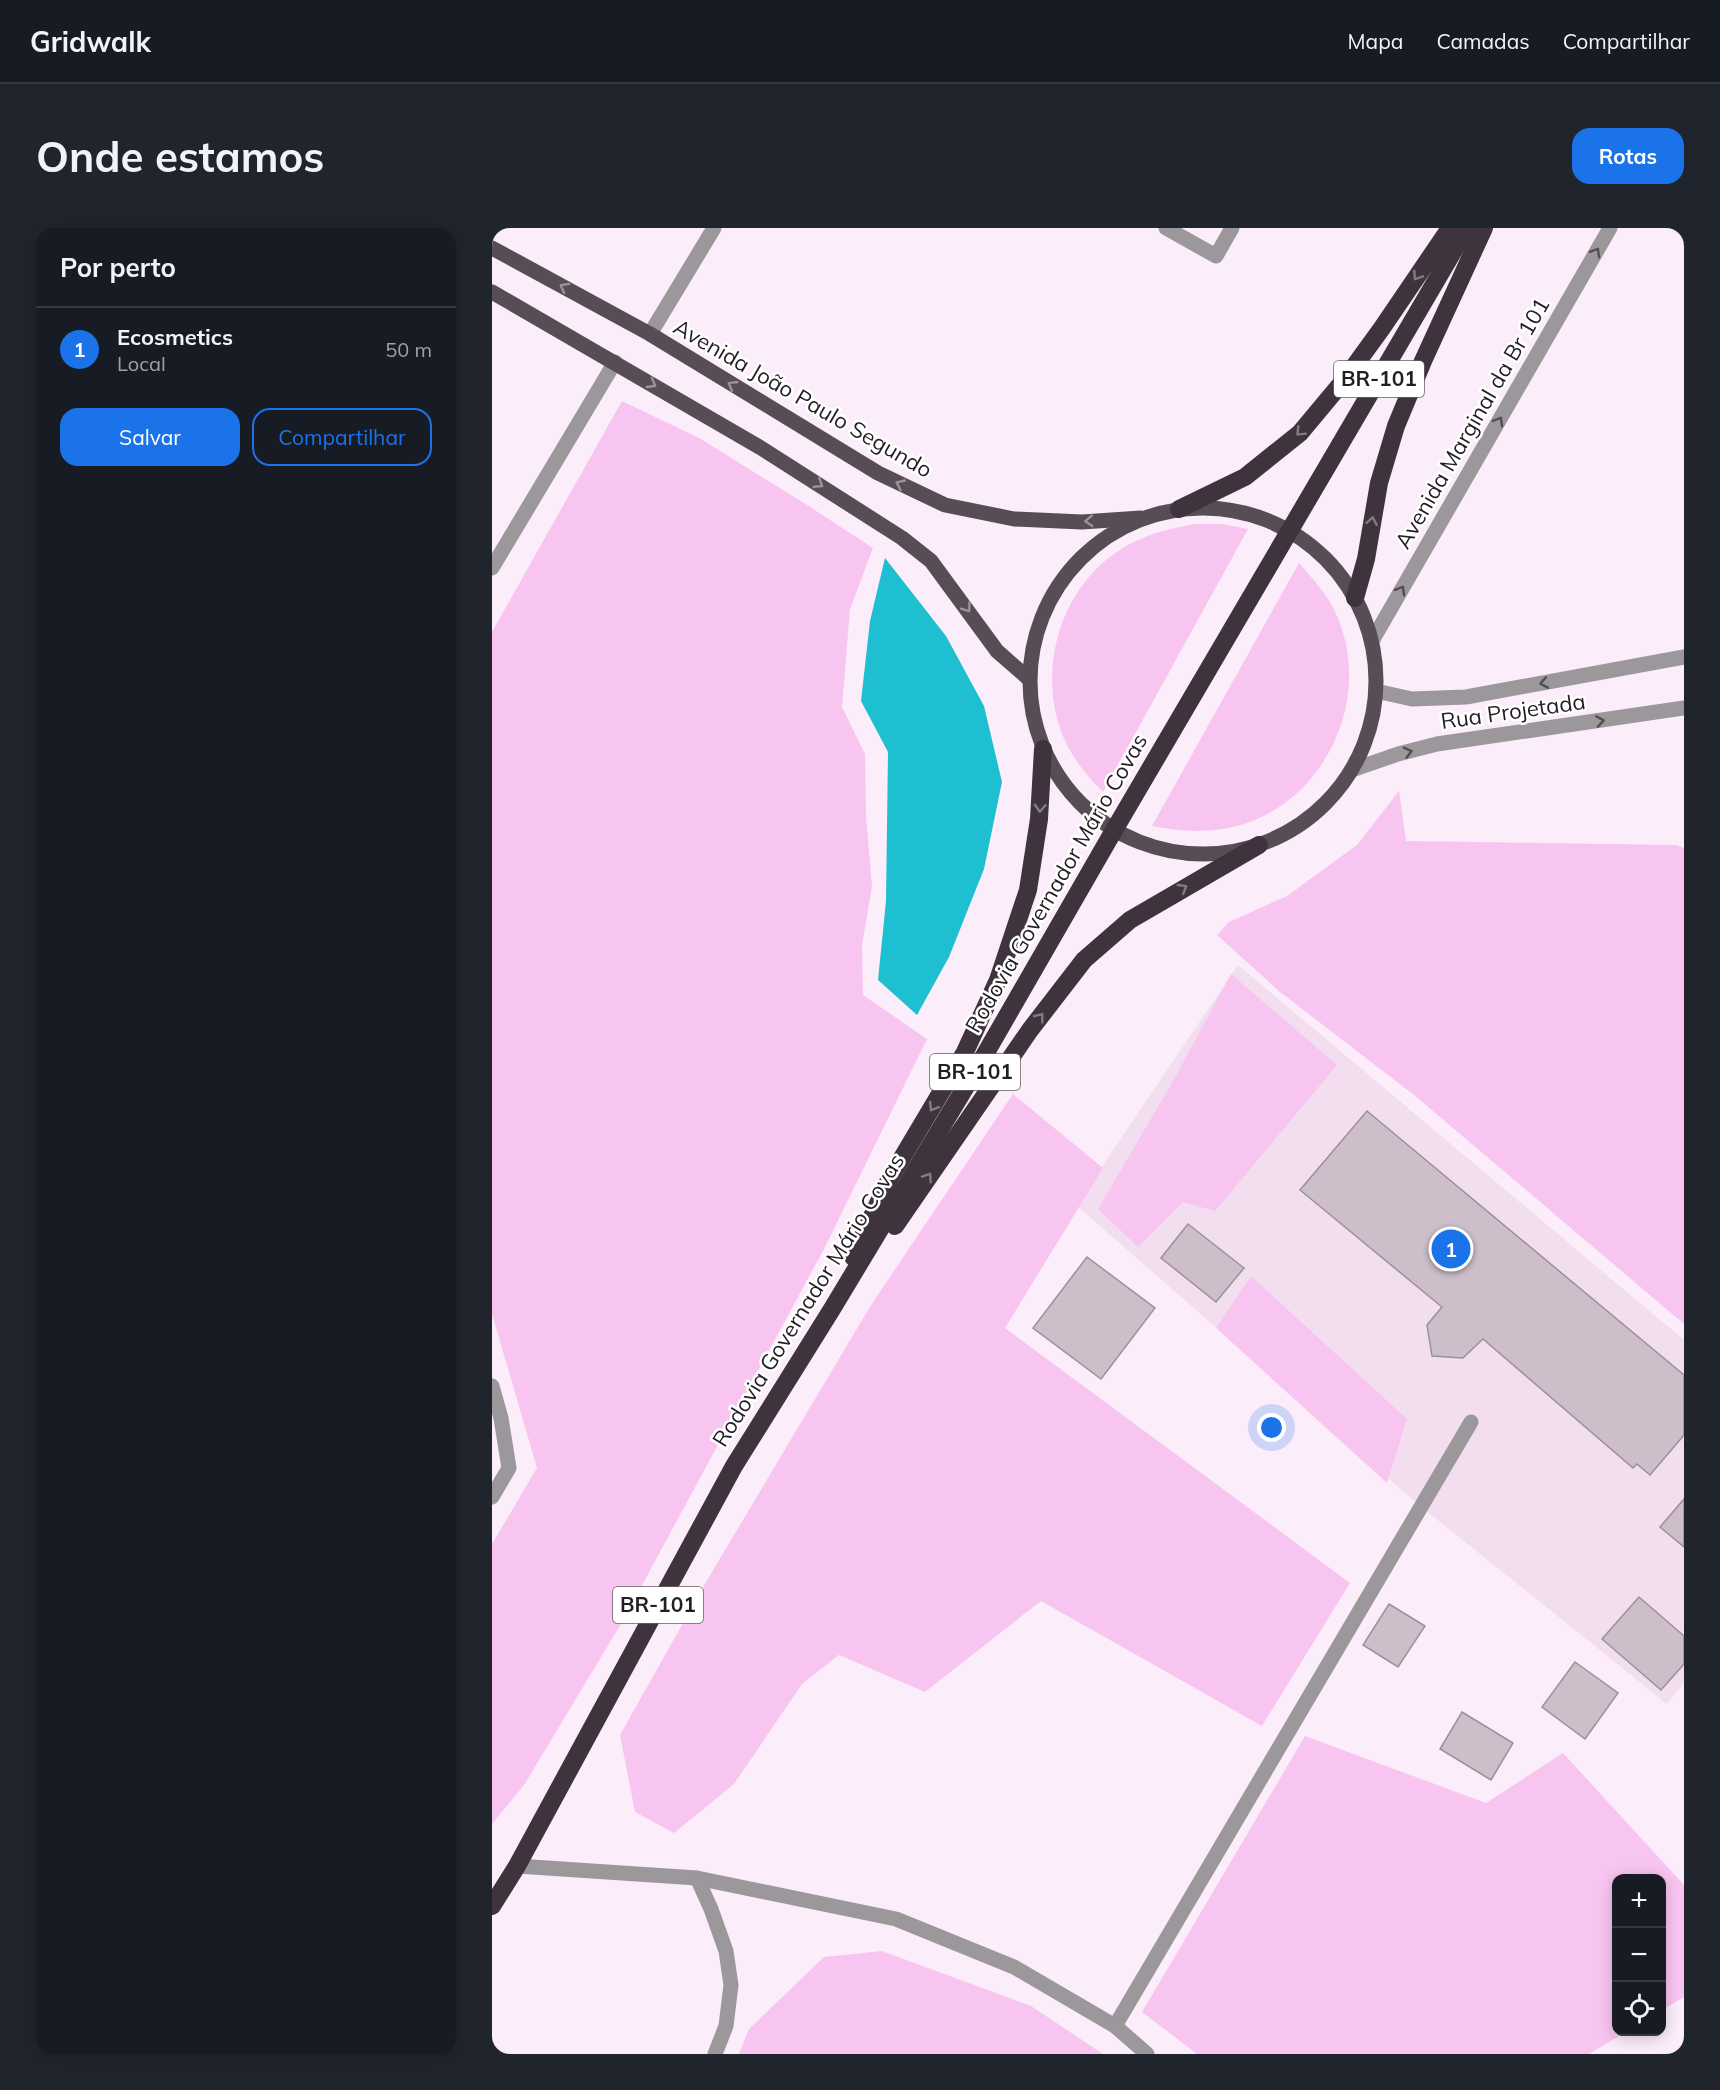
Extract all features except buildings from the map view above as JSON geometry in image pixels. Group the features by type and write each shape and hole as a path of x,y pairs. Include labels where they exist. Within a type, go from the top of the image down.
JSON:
{"highway":[{"path":"1179,509 1245,477 1300,433 1345,379 1450,228"},
{"name":"Rodovia Governador Mário Covas","path":"492,1906 517,1866 734,1466 832,1309 980,1063 1467,228"},
{"path":"1355,598 1366,559 1379,483 1396,426 1484,228"},
{"path":"832,1309 859,1241 890,1178 965,1052 998,980 1028,890 1039,819 1043,749"},
{"path":"832,1309 860,1279 1030,1030 1084,960 1130,921 1259,845"}],"main road":[{"name":"Avenida João Paulo Segundo","path":"492,248 650,334 878,473 945,505 1014,519 1082,522 1147,517 1179,509 1240,512 1290,530 1328,561 1355,598 1372,641 1376,691 1369,732 1352,770 1327,802 1296,827 1259,845 1211,854 1163,850 1113,832 1073,797 1043,749 1032,715 1029,679 1038,626 1062,579 1100,542 1147,517"},
{"path":"492,292 761,448 902,538 931,561 997,651 1029,679"}],"street":[{"path":"650,334 714,228"},
{"path":"1166,228 1216,256 1232,228"},
{"name":"Avenida Marginal da Br 101","path":"1372,641 1610,228"},
{"path":"492,568 615,362"},
{"name":"Rua Projetada","path":"1376,691 1412,699 1466,697 1684,657"},
{"name":"Rua Projetada","path":"1352,770 1398,754 1437,744 1684,710"},
{"path":"492,1386 501,1418 510,1468 492,1497"},
{"path":"1115,2026 1470,1422"},
{"path":"517,1866 697,1878 896,1919 1014,1967 1115,2026 1147,2054"},
{"path":"697,1878 726,1951 731,1984 726,2026 715,2054"}],"shaded area":[{"path":"622,401 699,438 873,548 850,609 842,707 865,754 866,816 872,886 862,945 863,995 927,1039 824,1249 621,1624 524,1785 492,1824 492,1544 537,1468 492,1314 492,632"},
{"path":"1196,524 1222,524 1248,529 1103,792 1078,763 1060,728 1054,703 1052,678 1054,652 1061,627 1071,604 1085,582 1102,563 1123,548 1149,535"},
{"path":"1299,563 1330,602 1344,636 1349,671 1346,707 1335,740 1317,771 1293,797 1263,816 1228,828 1199,831 1152,826"},
{"path":"1399,791 1406,841 1676,845 1684,848 1684,1324 1414,1095 1280,992 1217,935 1229,922 1287,896 1357,845"},
{"path":"1238,965 1684,1340 1684,1683 1667,1704 1420,1506 1076,1205"},
{"path":"1231,974 1337,1065 1215,1211 1183,1202 1138,1247 1098,1209 1172,1083"},
{"path":"1013,1094 1103,1168 1005,1328 1350,1583 1262,1726 1041,1601 925,1692 839,1655 802,1684 734,1784 674,1833 635,1812 620,1735 709,1577 871,1305"},
{"path":"1251,1276 1407,1419 1387,1483 1216,1328"},
{"path":"1305,1736 1486,1803 1563,1753 1684,1885 1684,1997 1666,2008 1666,1874 1612,1874 1612,2036 1619,2036 1589,2054 1197,2054 1142,2012"},
{"path":"882,1951 1031,2006 1103,2054 739,2054 749,2029 824,1957"}],"water":[{"path":"885,558 946,636 984,706 1002,782 984,869 949,957 917,1015 878,980 886,901 888,752 861,701 870,621"}],"place":[{"name":"Ecosmetics","path":"1451,1249"}]}
